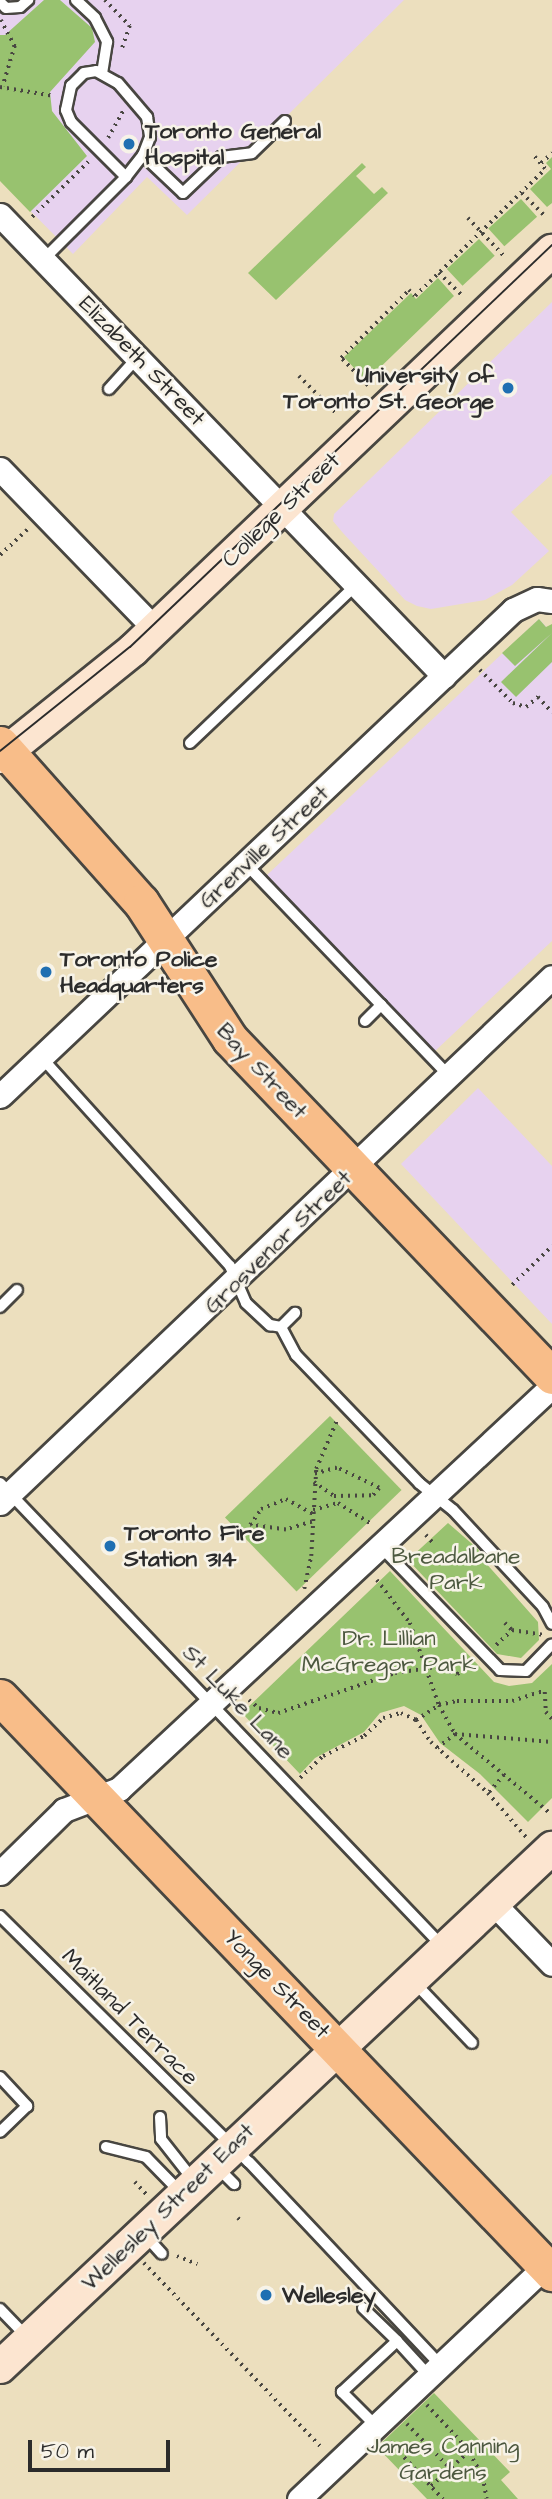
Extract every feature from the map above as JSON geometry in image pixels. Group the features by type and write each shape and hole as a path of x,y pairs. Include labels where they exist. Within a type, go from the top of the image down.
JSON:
{"main road":[{"name":"College Street","path":"2,751 155,629 552,251"},
{"name":"Bay Street","path":"2,751 141,902 230,1040 552,1376"},
{"name":"Yonge Street","path":"0,1697 549,2270"},
{"name":"Wellesley Street East","path":"0,2367 29,2339 152,2243 211,2174 338,2049 494,1904 540,1843"}],"street":[{"name":"Elizabeth Street","path":"0,215 444,676"},
{"path":"0,469 155,629"},
{"name":"Grenville Street","path":"0,1096 513,610 541,601"},
{"name":"Grosvenor Street","path":"3,1494 236,1282 552,977"},
{"path":"0,1873 64,1810 119,1789 211,1706 378,1537 434,1497 552,1386"},
{"path":"494,1904 552,1964"},
{"path":"299,2499 380,2431 434,2370 549,2270"}],"lane":[{"path":"0,2 6,8 20,7 28,0"},
{"path":"76,0 95,18 107,43 102,73"},
{"path":"44,259 126,177 144,155 149,127 131,97 102,73 84,74 66,97 71,122 126,177"},
{"path":"144,155 183,193 221,157 252,153 285,121"},
{"path":"109,389 138,357"},
{"path":"190,743 355,586"},
{"path":"245,863 449,1076"},
{"path":"365,1021 381,1005"},
{"path":"42,1058 221,1257 246,1303 270,1325 281,1327"},
{"path":"0,1307 17,1290"},
{"path":"281,1327 295,1313"},
{"path":"281,1327 296,1355 434,1497 453,1510 543,1607 552,1624"},
{"name":"St Luke Lane","path":"3,1494 446,1950"},
{"path":"378,1537 484,1656 500,1670 519,1673 542,1659 552,1644"},
{"name":"Maitland Terrace","path":"0,1916 211,2174"},
{"path":"412,1980 472,2043"},
{"path":"0,2077 27,2106 0,2132"},
{"path":"160,2118 161,2139 211,2174 434,2370"},
{"path":"106,2147 211,2174"},
{"path":"363,2308 397,2341 434,2370"},
{"path":"0,2309 29,2339"},
{"path":"380,2431 342,2392 397,2341"}],"path":[{"path":"105,0 130,26 120,57"},
{"path":"0,19 16,46 1,86 54,96"},
{"path":"32,217 99,151 131,97"},
{"path":"541,163 552,153"},
{"path":"368,386 341,358 409,290 415,296 545,169 532,154"},
{"path":"522,193 545,216"},
{"path":"468,218 504,256"},
{"path":"439,273 463,296"},
{"path":"299,376 337,414"},
{"path":"0,555 30,526"},
{"path":"480,670 513,703 526,708 538,697 552,712"},
{"path":"512,1285 552,1246"},
{"path":"302,1598 311,1556 314,1482 344,1405"},
{"path":"314,1482 334,1496 373,1495 379,1488 337,1468 316,1474"},
{"path":"312,1522 286,1530 250,1525 261,1509 286,1499 313,1512 338,1503 378,1537"},
{"path":"426,1535 434,1544"},
{"path":"377,1580 410,1623 439,1705 455,1734 551,1814"},
{"path":"505,1623 512,1630 552,1636"},
{"path":"249,1700 260,1708 278,1713 305,1707 345,1686 424,1667 466,1674 512,1630"},
{"path":"416,1720 439,1705 475,1699 512,1701 545,1692 546,1712 552,1719"},
{"path":"290,1788 323,1756 364,1736 383,1718 401,1713 416,1720 437,1748 540,1843"},
{"path":"437,1748 455,1734 552,1742"},
{"path":"488,1793 504,1775"},
{"path":"135,2182 149,2197"},
{"path":"175,2256 197,2264"},
{"path":"144,2263 324,2451"},
{"path":"423,2401 467,2453 483,2477 487,2499"},
{"path":"403,2420 450,2469"},
{"path":"380,2431 443,2499"},
{"path":"431,2486 467,2453"}],"shaded area":[{"name":"Toronto General Hospital","path":"0,0 404,0 187,215 147,177 73,254 0,180"},
{"name":"University of Toronto St. George","path":"552,302 552,474 511,512 549,551 512,585 485,600 431,609 417,606 405,600 343,533 333,521 334,514"},
{"path":"539,619 552,633 552,941 434,1052 267,875"},
{"path":"478,1088 552,1166 552,1324 401,1164"}],"green space":[{"path":"44,0 60,0 92,28 95,42 50,92 52,111 87,156 30,212 0,181 0,35 5,35"},
{"path":"552,157 552,203 547,207 530,189 551,169 546,163"},
{"path":"362,163 366,167 356,176 374,194 382,187 388,193 276,300 248,273"},
{"path":"521,199 537,217 504,246 488,228"},
{"path":"479,239 495,256 463,286 447,269"},
{"path":"438,278 454,296 366,381 344,357 411,293 416,299"},
{"path":"539,619 546,627 552,624 552,633 515,666 502,653"},
{"path":"552,633 552,662 516,697 501,682"},
{"path":"330,1416 402,1490 297,1592 225,1517"},
{"name":"Breadalbane Park","path":"448,1523 478,1549 484,1561 538,1622 539,1640 521,1658 497,1654 408,1560"},
{"name":"Dr. Lillian McGregor Park","path":"390,1571 494,1682 509,1686 532,1683 552,1664 552,1798 528,1822 480,1774 440,1743 421,1715 404,1706 380,1713 364,1732 315,1758 300,1774 242,1713"},
{"name":"James Canning Gardens","path":"434,2393 510,2472 501,2480 518,2499 427,2499 377,2447"}],"tram line":[{"path":"0,751 130,647 552,245"}],"place":[{"name":"Toronto General Hospital","path":"129,144"},
{"name":"University of Toronto St. George","path":"508,388"},
{"name":"Toronto Police Headquarters","path":"46,972"},
{"name":"Toronto Fire Station 314","path":"110,1546"},
{"name":"Wellesley","path":"266,2295"}]}
